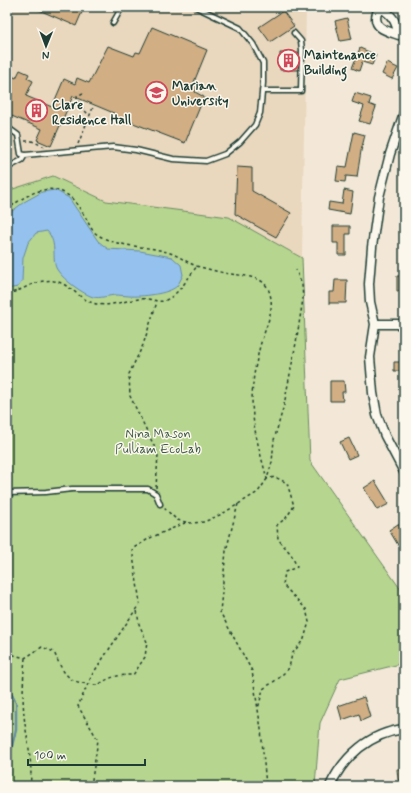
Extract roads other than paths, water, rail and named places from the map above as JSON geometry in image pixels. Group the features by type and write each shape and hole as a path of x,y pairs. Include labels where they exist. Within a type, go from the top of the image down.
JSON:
{"street":[{"path":"404,113 384,175 374,229 369,284 370,302 374,324 370,365 375,405 385,436 404,472"},
{"path":"374,324 404,324"},
{"path":"330,786 342,766 362,745 381,735 404,729"}],"lane":[{"path":"113,23 122,7"},
{"path":"7,127 18,135 21,154 25,155 112,147 136,150 173,159 206,161 225,154 240,142 255,125 260,113 263,63 254,44 240,28 196,7"},
{"path":"262,92 301,91 302,50 301,42 294,33"},
{"path":"7,168 22,160 25,155"},
{"path":"7,493 46,492 72,489 148,489 156,494 160,504"}],"water":[{"path":"55,190 69,198 98,241 108,249 140,251 172,257 181,265 183,275 177,286 168,291 147,295 117,295 99,298 93,297 79,290 58,271 55,262 53,241 47,231 36,233 28,243 23,258 22,281 18,287 7,289 7,215 24,202 42,192"}],"waterway":[{"path":"7,561 7,569"},
{"path":"7,685 16,703 16,730 7,765"}],"place":[{"name":"Maintenance Building","path":"289,61"},
{"name":"Marian University","path":"156,92"},
{"name":"Clare Residence Hall","path":"37,111"}],"park label":[{"name":"Nina Mason Pulliam EcoLab","path":"158,440"}]}
